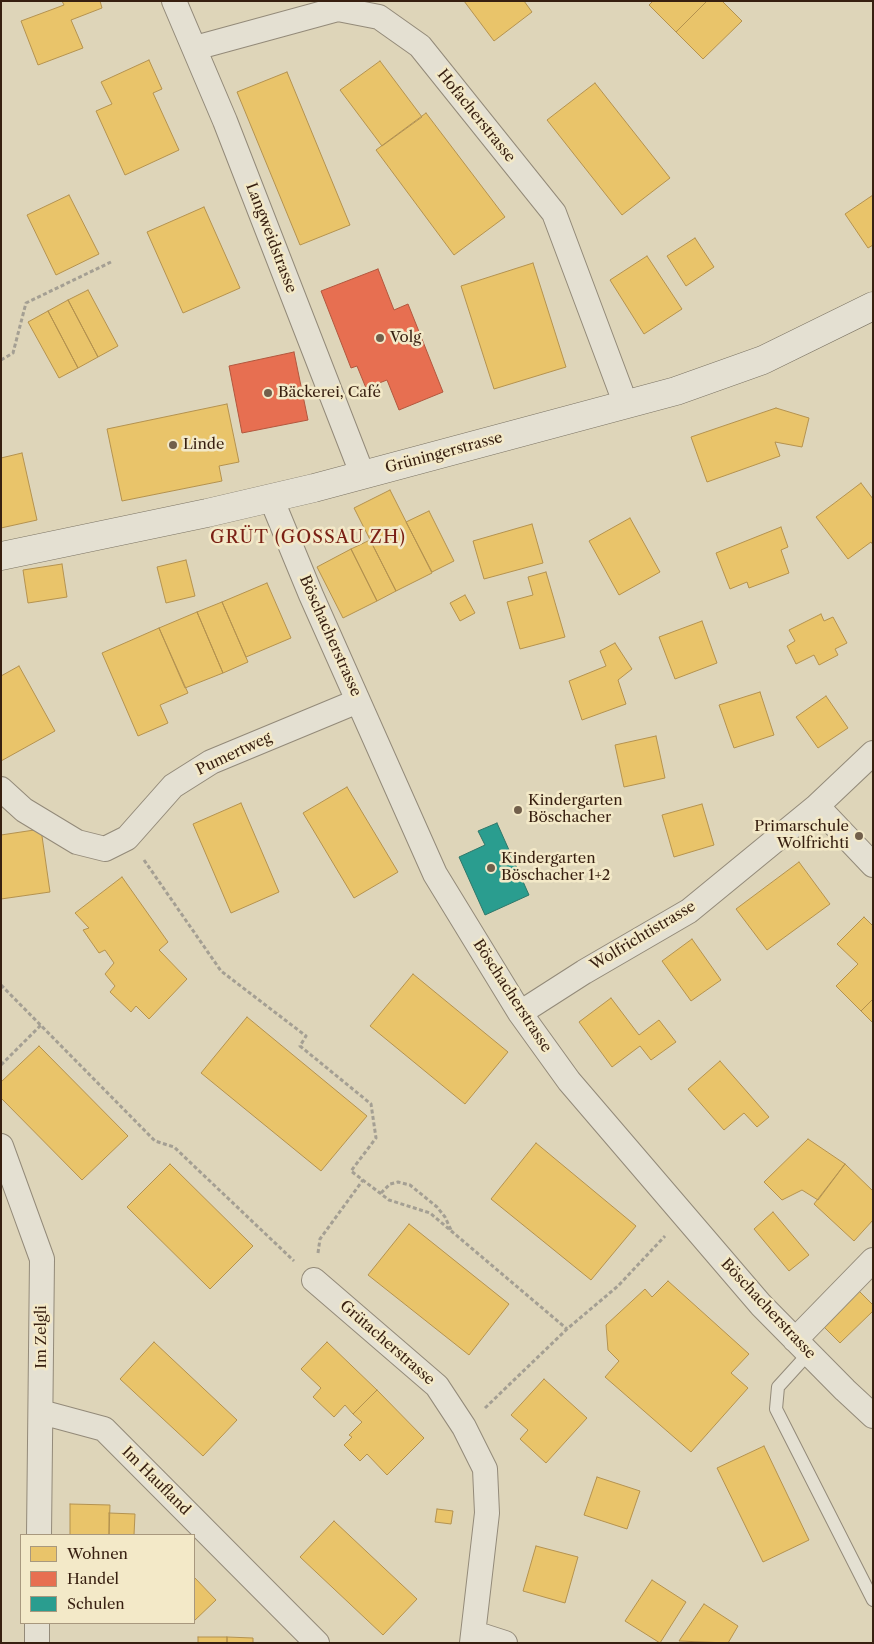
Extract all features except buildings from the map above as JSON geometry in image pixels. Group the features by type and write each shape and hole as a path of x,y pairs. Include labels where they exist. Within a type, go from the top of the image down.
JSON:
{"main road":[{"name":"Grüningerstrasse","path":"1,556 271,498 363,476 676,391 763,360 873,306"}],"street":[{"name":"Langweidstrasse","path":"174,1 195,48 346,428 363,476"},
{"name":"Hofacherstrasse","path":"195,48 338,9 379,17 420,46 554,213 626,405"},
{"name":"Böschacherstrasse","path":"271,498 310,595 434,874 520,1013 569,1081 761,1305 873,1416"},
{"name":"Pumertweg","path":"1,789 24,810 77,842 105,849 127,838 173,786 211,762 358,701"},
{"name":"Wolfrichtistrasse","path":"520,1013 584,972 689,910 817,806 873,753"},
{"path":"817,806 873,865"},
{"name":"Im Zelgli","path":"1,1146 42,1259 39,1534"},
{"path":"802,1347 873,1260"},
{"name":"Grütacherstrasse","path":"314,1280 437,1386 464,1427 485,1469 486,1513 473,1638"},
{"name":"Im Haufland","path":"41,1412 104,1429 316,1643"},
{"path":"37,1624 37,1643"},
{"path":"473,1638 506,1643"}],"lane":[{"path":"802,1347 778,1387 776,1409 873,1600"}],"path":[{"path":"1,360 13,353 26,303 111,262"},
{"path":"127,838 183,914 221,972 306,1036 300,1046 371,1104 376,1138 351,1171 389,1200 430,1213 567,1329"},
{"path":"1,985 155,1141 174,1147 314,1280"},
{"path":"1,1066 41,1025"},
{"path":"320,1239 363,1180"},
{"path":"381,1194 390,1184 398,1182 410,1185 446,1217 451,1231"},
{"path":"464,1427 567,1329 618,1286 684,1215"}],"place":[{"name":"Volg","path":"380,338"},
{"name":"Bäckerei, Café","path":"268,393"},
{"name":"Linde","path":"173,445"},
{"name":"Kindergarten Böschacher","path":"518,810"},
{"name":"Primarschule Wolfrichti","path":"859,836"},
{"name":"Kindergarten Böschacher 1+2","path":"491,868"}],"district":[{"name":"GRÜT (GOSSAU ZH)","path":"308,538"}]}
